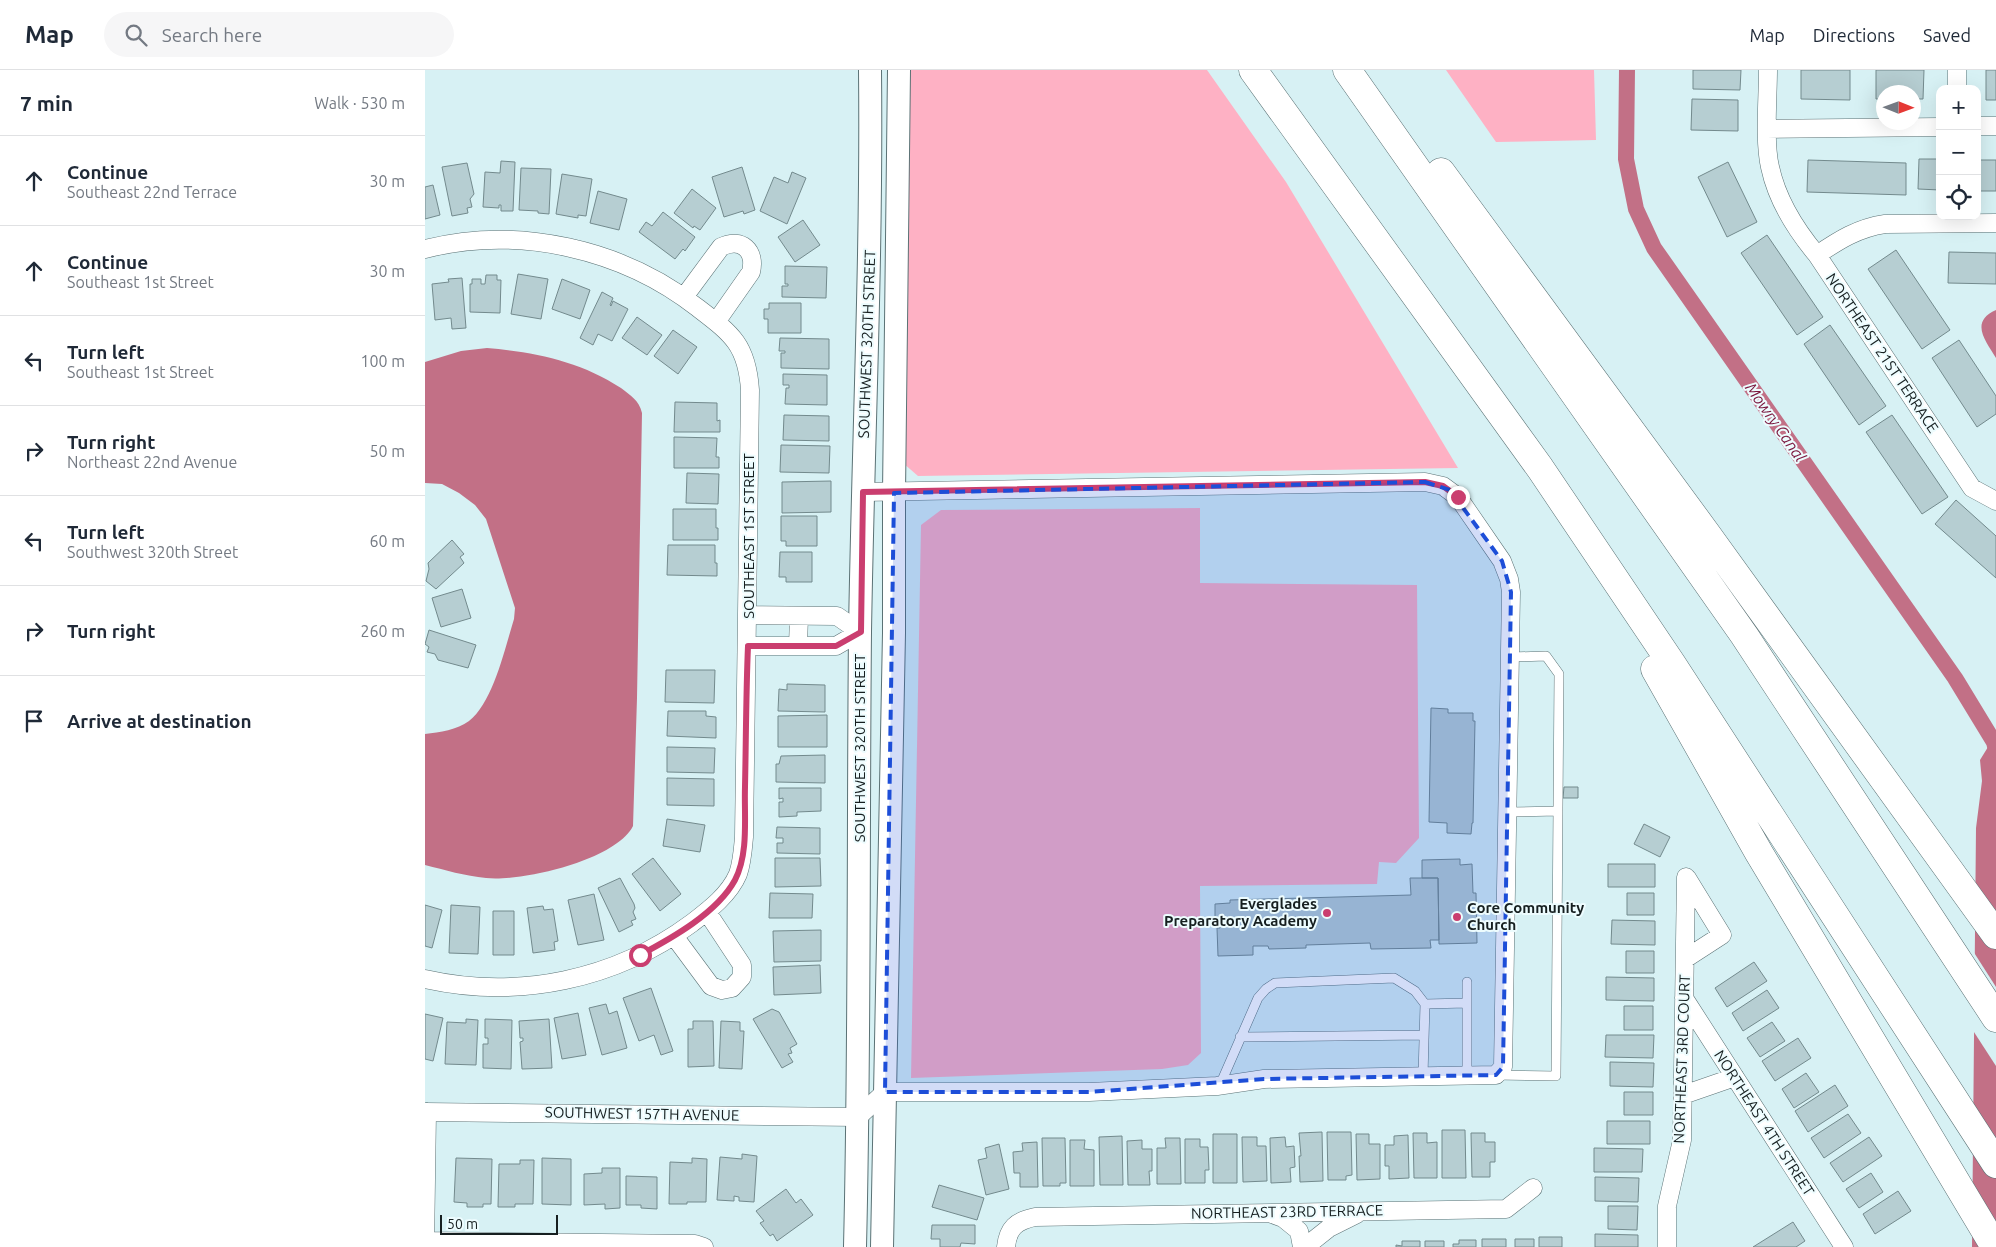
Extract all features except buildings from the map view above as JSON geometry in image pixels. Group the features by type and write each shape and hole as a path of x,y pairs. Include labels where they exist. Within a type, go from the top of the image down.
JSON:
{"highway":[{"path":"1253,70 1540,468 1672,664 1996,1164"},
{"path":"1347,70 1744,635 1996,1018"},
{"path":"1364,70 1707,532 1996,935"},
{"path":"1540,468 1759,853 1995,1247"}],"street":[{"name":"SOUTHWEST 320TH STREET","path":"855,1247 858,1117 863,492 871,192 870,70"},
{"name":"SOUTHWEST 320TH STREET","path":"881,1247 894,633 893,493 899,70"},
{"path":"1768,70 1767,129 1936,127"},
{"path":"1957,70 1957,85"},
{"path":"1981,126 1996,126"},
{"name":"NORTHEAST 21ST TERRACE","path":"1767,129 1770,167 1798,232 1817,256 1972,488 1996,501"},
{"path":"1817,256 1849,234 1871,226 1885,224 1996,223"},
{"name":"SOUTHEAST 1ST STREET","path":"425,249 462,242 522,241 572,248 624,264 665,284 689,300 716,322 741,349 749,372 748,646 742,853 734,882 720,900 674,936 614,967 549,984 509,988 475,987 425,980"},
{"path":"689,300 721,247 729,243 738,244 746,248 751,255 753,264 751,272 716,322"},
{"path":"858,1117 885,1092 1089,1092 1220,1085 1263,1079 1496,1075 1503,1067 1511,657 1511,592 1509,580 1502,562 1458,497 1443,486 1434,483 863,492"},
{"path":"748,615 837,616 861,632"},
{"path":"798,646 799,616"},
{"path":"748,646 836,646 861,632 894,633"},
{"path":"674,936 711,986 722,990 732,988 742,977 742,965 700,917"},
{"name":"NORTHEAST 3RD COURT","path":"1667,1247 1667,1206 1682,1140 1685,960"},
{"name":"NORTHEAST 4TH STREET","path":"1684,998 1844,1247"},
{"path":"1683,1095 1735,1077"},
{"path":"425,1247 426,1112"},
{"name":"SOUTHWEST 157TH AVENUE","path":"426,1112 858,1117"},
{"name":"NORTHEAST 23RD TERRACE","path":"1006,1247 1009,1232 1013,1226 1020,1221 1035,1218 1505,1209 1533,1188"},
{"path":"1267,1213 1283,1218 1296,1228 1302,1239 1303,1247 1329,1228 1361,1211"},
{"path":"425,1240 517,1244 695,1244 704,1247"}],"lane":[{"path":"1496,1075 1556,1076 1559,674 1546,656 1511,657"},
{"path":"1508,812 1558,811"},
{"path":"1220,1085 1258,998 1275,983 1394,978 1415,991 1425,1004 1423,1076"},
{"path":"1467,982 1467,1075"},
{"path":"1425,1004 1467,1003"},
{"path":"1240,1037 1424,1034"}],"highlighted area":[{"path":"1425,482 1450,490 1502,561 1511,592 1503,1067 1496,1075 1264,1079 1089,1092 885,1092 894,493"}],"shaded area":[{"path":"908,70 1207,70 1286,182 1458,468 918,476 903,463"},
{"path":"1446,70 1594,70 1596,140 1496,142"},
{"path":"1996,310 1996,358 1984,339 1981,326 1983,320"},
{"path":"487,348 539,355 589,371 628,393 637,401 642,413 633,826 623,838 608,849 589,858 544,872 502,878 470,876 425,865 425,734 459,727 469,721 485,702 502,659 514,619 515,608 486,519 475,505 459,493 442,484 425,483 425,362 461,351"},
{"path":"1200,508 1200,583 1417,585 1419,838 1396,863 1379,862 1377,884 1200,886 1201,1053 1188,1065 1162,1069 911,1078 921,525 941,510"},
{"path":"1996,734 1996,1247 1972,1247 1976,828 1982,781 1980,760"}],"pier":[{"path":"1973,951 1996,987 1996,1066 1972,1029"}],"waterway":[{"name":"Mowry Canal","path":"1627,70 1626,159 1636,209 1654,248 1955,678 1994,742 1996,750"}],"place":[{"name":"Everglades Preparatory Academy","path":"1327,913"},
{"name":"Core Community Church","path":"1457,917"}],"route":[{"path":"640,955 674,936 710,909 729,890 738,873 744,837 748,646 836,646 861,632 863,492 1425,482 1443,486 1458,497"}]}
